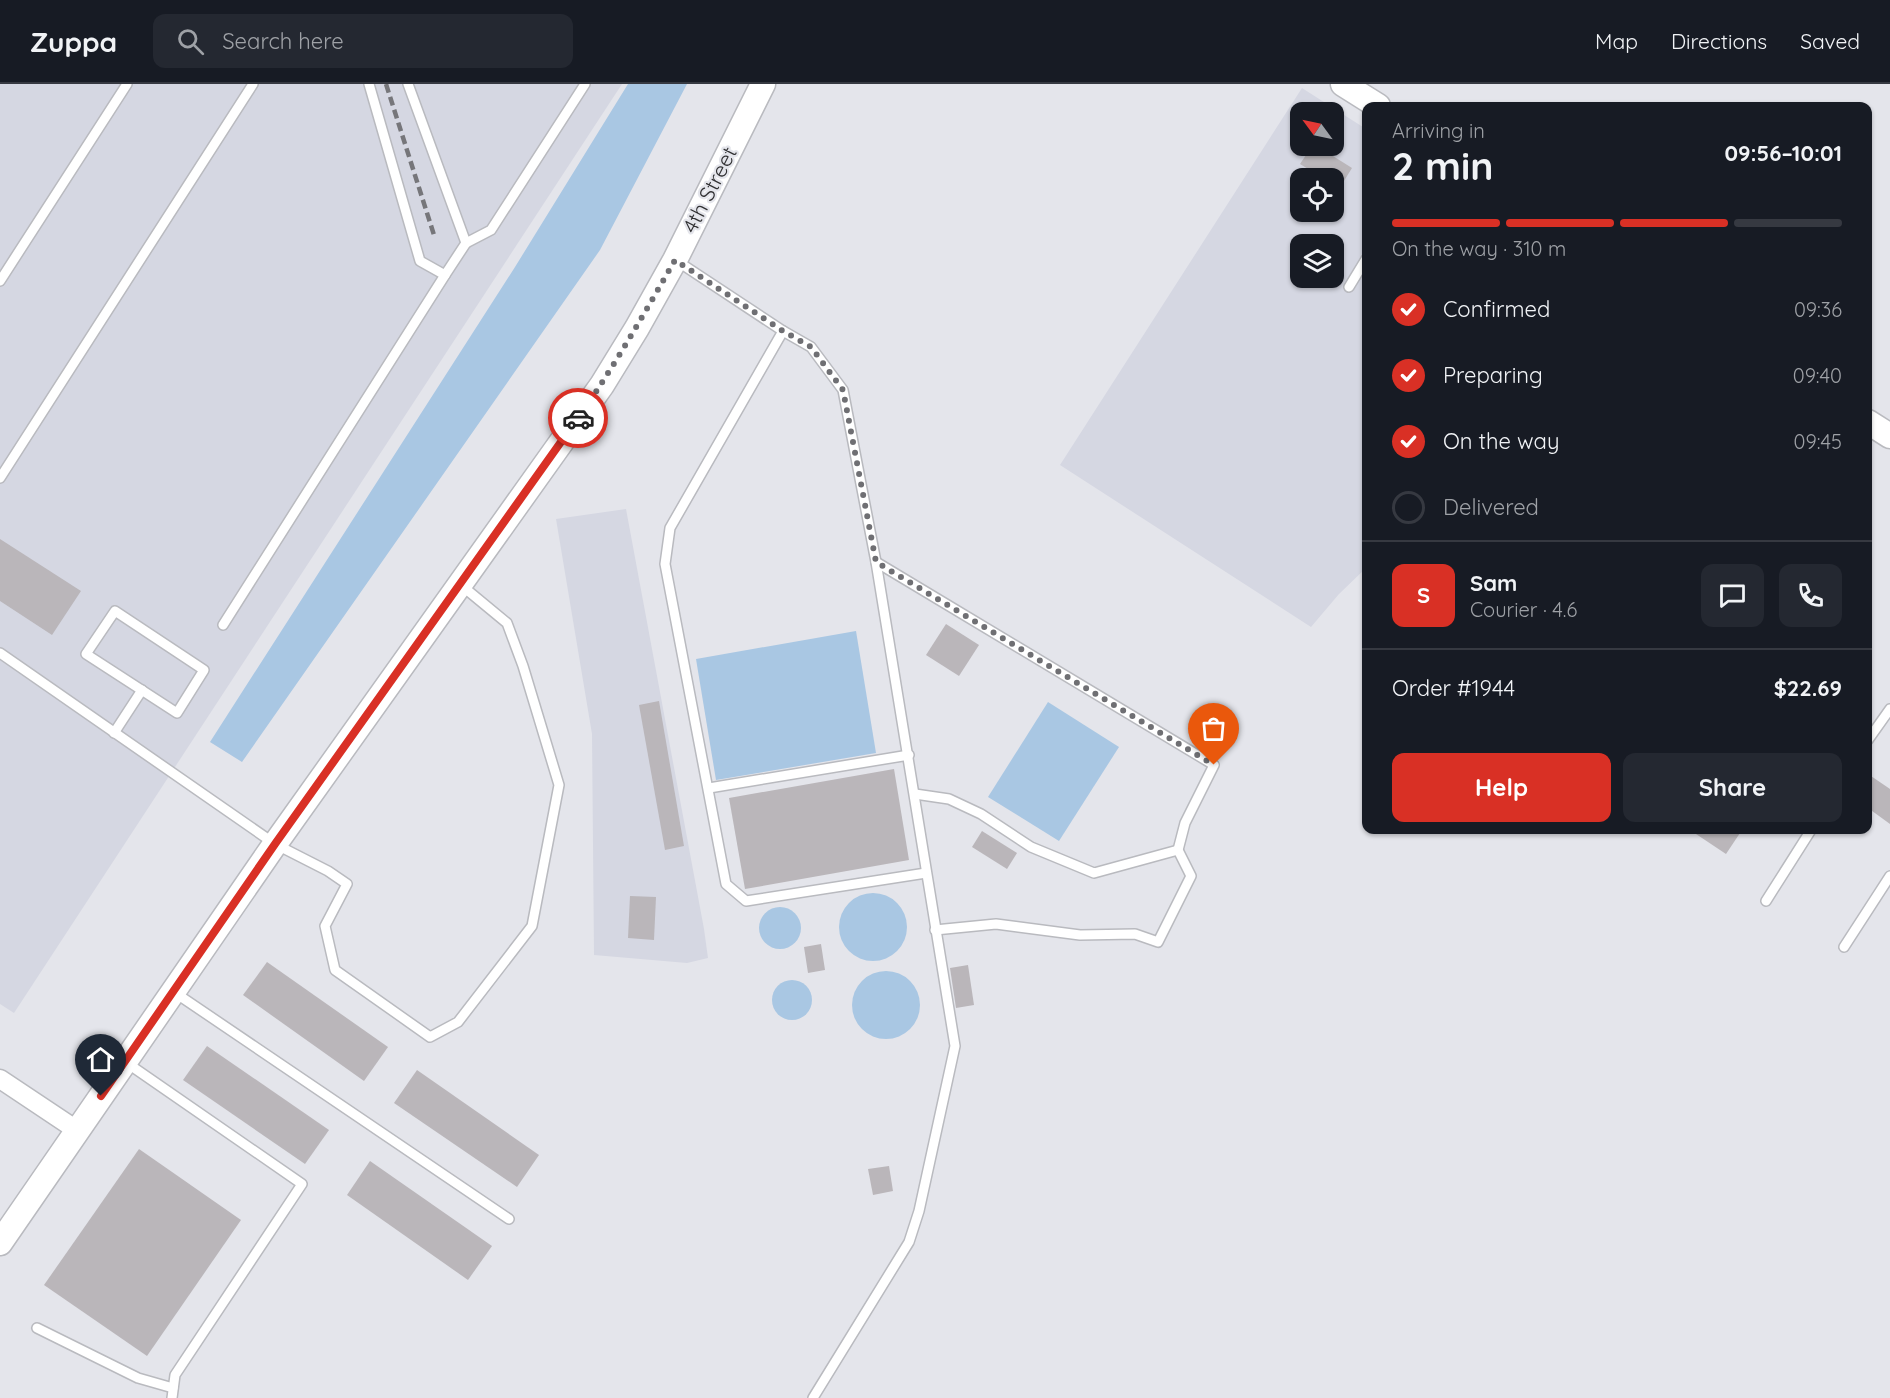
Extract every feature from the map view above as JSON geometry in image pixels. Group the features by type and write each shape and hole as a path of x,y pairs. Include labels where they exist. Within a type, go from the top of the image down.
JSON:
{"street":[{"name":"4th Street","path":"0,1243 275,844 602,385 675,260 763,84"},
{"path":"1343,84 1372,102"},
{"path":"1872,425 1890,436"},
{"path":"0,1079 78,1131"}],"lane":[{"path":"0,281 127,84"},
{"path":"0,478 254,84"},
{"path":"369,84 420,261 446,275"},
{"path":"408,84 466,243"},
{"path":"223,625 466,243 491,230 585,84"},
{"path":"675,260 811,347 843,390 876,562 909,755 955,1046 919,1211 909,1242 813,1398"},
{"path":"1349,288 1362,266"},
{"path":"783,331 670,528 664,564 726,884 746,901 926,873"},
{"path":"876,562 1214,765 1185,823 1178,850 1191,876 1158,942 1135,934 1080,935 996,924 935,930"},
{"path":"0,653 275,844 328,871 347,884 326,926 335,970 430,1037 458,1022 532,926 559,785 523,666 507,623 460,584"},
{"path":"115,610 204,670 177,713 142,690 86,654 115,610"},
{"path":"114,733 142,690"},
{"path":"1872,734 1890,709"},
{"path":"709,788 909,755"},
{"path":"915,794 949,799 981,814 1031,847 1094,873 1178,850"},
{"path":"1766,900 1808,834"},
{"path":"1844,947 1890,876"},
{"path":"174,992 509,1219"},
{"path":"125,1061 302,1184 175,1375 172,1398"},
{"path":"37,1328 138,1378 173,1388"}],"shaded area":[{"path":"0,84 622,84 14,1013 0,1004"},
{"path":"1302,88 1324,102 1293,102"},
{"path":"1290,107 1290,156 1344,156 1344,115 1362,126 1362,572 1339,594 1311,627 1060,465"},
{"path":"626,509 708,958 687,963 594,955 592,734 556,519"}],"water":[{"path":"628,84 687,84 600,250 242,762 210,742 515,267"},
{"path":"856,631 876,753 716,780 696,659"},
{"path":"1048,702 1119,747 1059,841 988,797"},
{"path":"873,893 886,896 897,903 904,914 907,927 904,940 897,951 886,958 873,961 860,958 849,951 842,940 839,927 842,914 849,903 860,896"},
{"path":"780,907 795,913 801,928 795,943 780,949 765,943 759,928 765,913"},
{"path":"886,971 899,974 910,981 917,992 920,1005 917,1018 910,1029 899,1036 886,1039 873,1036 862,1029 855,1018 852,1005 855,992 862,981 873,974"},
{"path":"792,980 800,981 806,986 811,992 811,1008 806,1014 800,1019 792,1020 784,1019 778,1014 773,1008 772,1000 773,992 778,986 784,981"}],"building":[{"path":"1305,156 1333,156 1352,168 1344,181 1344,168 1307,168 1300,164"},
{"path":"0,539 81,591 52,635 0,601"},
{"path":"946,624 979,645 959,676 926,655"},
{"path":"659,701 684,846 665,850 639,705"},
{"path":"894,769 909,860 745,889 729,798"},
{"path":"1872,777 1890,789 1890,824 1872,811"},
{"path":"982,831 1017,853 1007,869 972,847"},
{"path":"1696,834 1739,834 1726,854"},
{"path":"630,896 656,897 654,940 628,938"},
{"path":"821,944 825,970 808,973 804,947"},
{"path":"267,962 388,1047 364,1081 243,995"},
{"path":"968,965 974,1005 956,1008 950,968"},
{"path":"207,1046 329,1130 305,1164 183,1080"},
{"path":"417,1070 539,1155 517,1187 394,1103"},
{"path":"139,1149 241,1220 147,1356 44,1285"},
{"path":"370,1161 492,1246 468,1280 347,1195"},
{"path":"889,1166 893,1191 873,1195 868,1169"}],"railway":[{"path":"386,84 434,235"}],"way so far":[{"path":"578,418 602,385 637,328 675,260 811,347 843,390 876,562 1214,765"}],"route":[{"path":"101,1096 275,844 578,418"}]}
